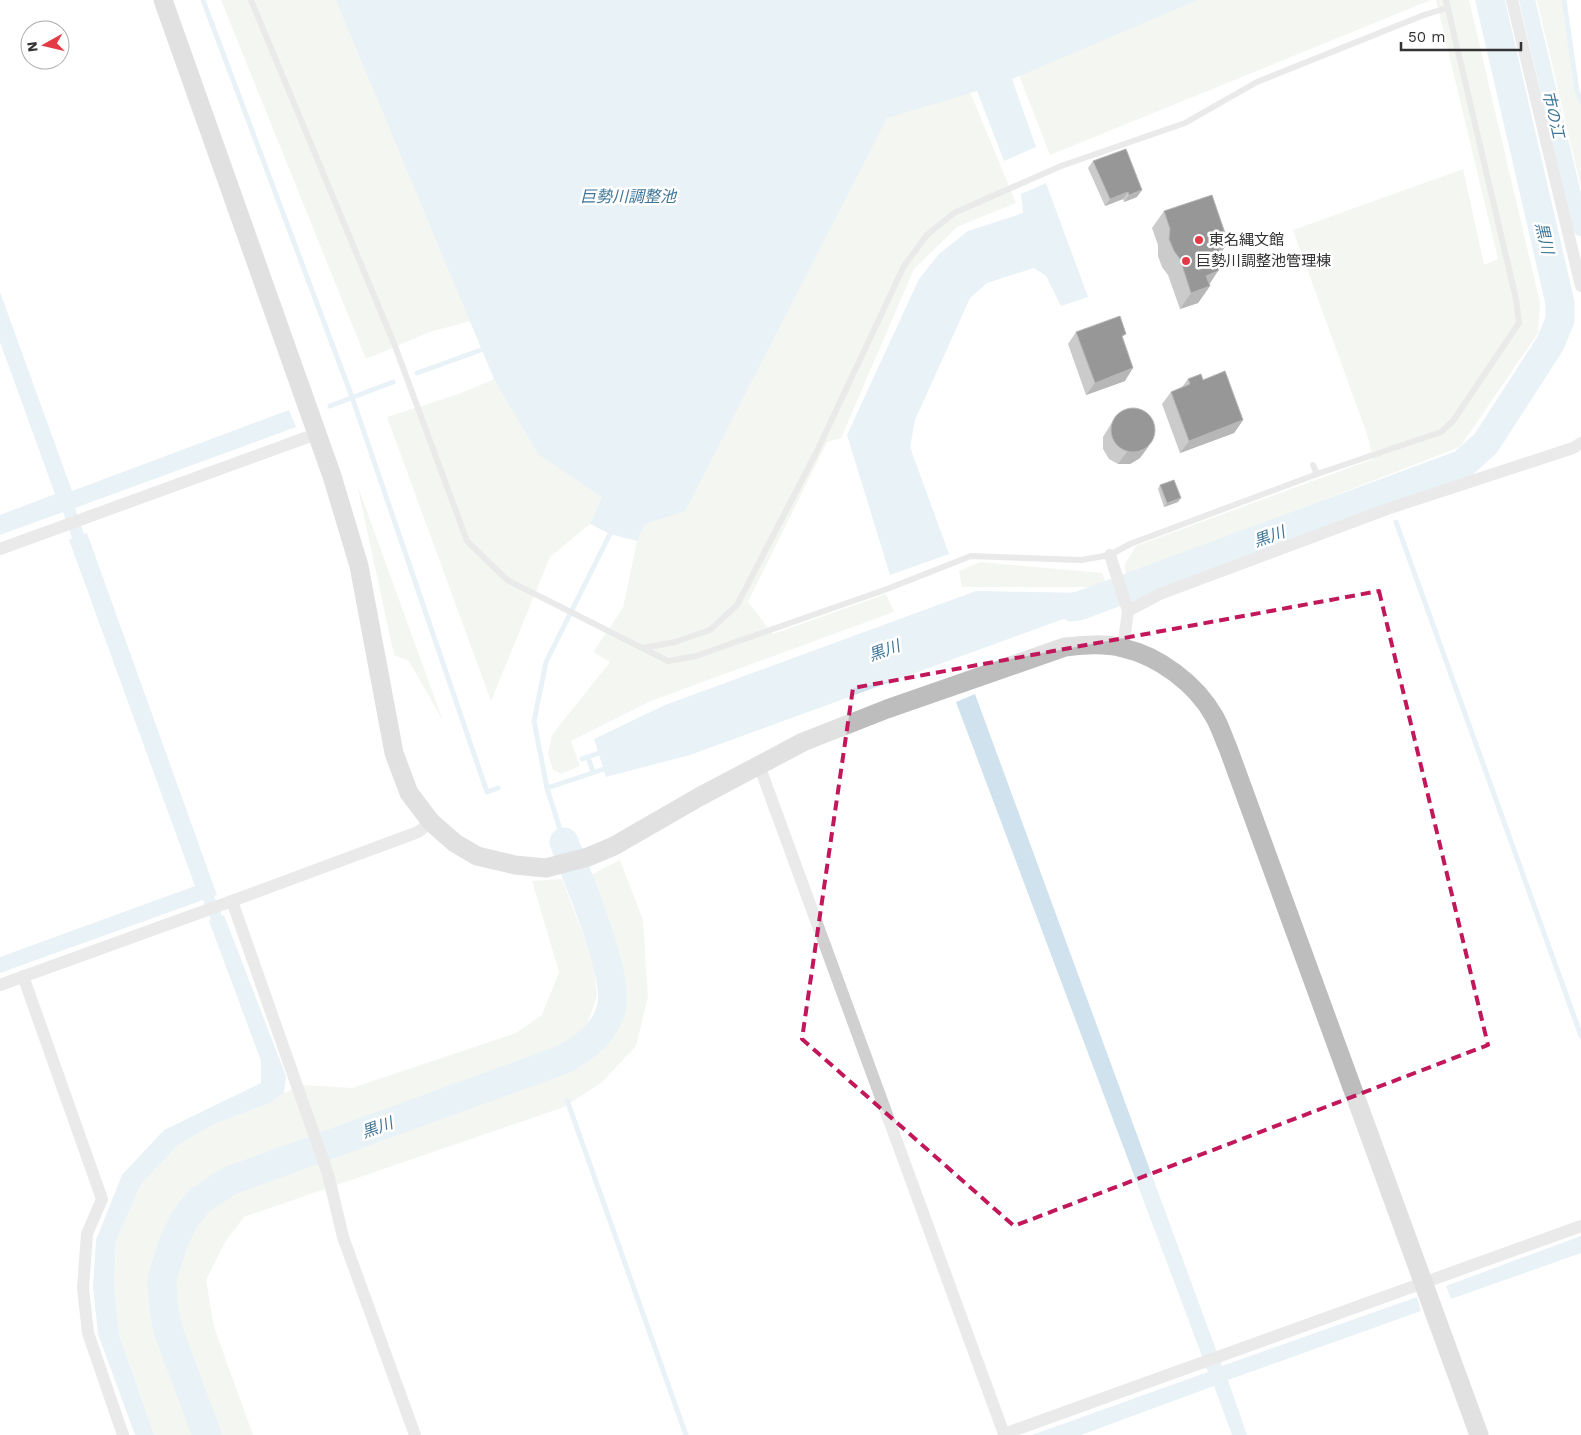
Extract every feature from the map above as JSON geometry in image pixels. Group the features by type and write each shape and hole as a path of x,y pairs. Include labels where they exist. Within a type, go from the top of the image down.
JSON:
{"street":[{"path":"163,0 332,476 359,566 394,753 409,793 431,822 455,843 477,856 515,865 546,868 588,857 614,846 803,742 887,709 1065,647 1090,645 1123,648 1157,661 1175,673 1197,692 1214,716 1265,846 1479,1435"},
{"path":"1512,0 1581,286"},
{"path":"0,549 316,434"},
{"path":"1128,611 1160,594 1393,507 1573,448 1581,443"},
{"path":"1110,555 1128,611 1123,648"},
{"path":"759,765 1003,1435 1581,1226"},
{"path":"0,984 201,913 418,832 431,822"},
{"path":"228,903 312,1124 328,1174 343,1237 415,1435"},
{"path":"23,976 102,1199 87,1234 83,1288 88,1333 123,1435"}],"lane":[{"path":"251,0 395,346 467,541 507,580 668,661 696,656 887,589 971,556 1081,560 1110,555 1130,544 1317,474 1441,432 1453,421 1519,323 1516,299 1446,0"},
{"path":"643,648 675,642 710,630 737,605 817,451 904,266 927,235 954,213 1061,166 1185,124 1265,79 1424,15 1447,8"},
{"path":"1313,465 1317,474"}],"highlighted area":[{"path":"1379,591 1488,1045 1014,1226 802,1039 853,688"}],"shaded area":[{"path":"221,0 591,0 521,316 470,321 430,332 366,359"},
{"path":"1138,0 1431,0 1050,155 1019,75 1134,27"},
{"path":"1436,0 1469,0 1540,303 1538,333 1460,447 1127,576 1124,566 1136,546 1373,459 1368,437 1293,230 1463,169 1484,265 1498,259"},
{"path":"1537,0 1564,0 1577,91 1581,101 1581,188"},
{"path":"970,92 1016,203 957,227 914,269 841,438 827,442 748,602 773,634 886,594 894,612 651,701 571,741 580,766 561,774 553,770 548,754 552,735 610,662 593,652 623,608 637,541 645,524 602,497 590,524 550,557 491,701 387,417 459,394 494,379 540,342 887,117"},
{"path":"357,484 443,721 409,661 394,655"},
{"path":"980,562 1102,573 1105,581 1092,587 962,587 959,571"},
{"path":"620,860 643,920 648,997 636,1046 602,1082 564,1107 244,1217 225,1242 206,1280 214,1327 253,1435 214,1435 173,1321 171,1277 190,1225 229,1190 572,1069 609,1031 618,997 615,962 587,877"},
{"path":"562,879 593,961 597,995 586,1029 552,1056 220,1175 184,1203 160,1241 150,1284 157,1326 197,1435 154,1435 119,1335 114,1285 116,1241 141,1184 178,1145 214,1124 267,1104 284,1093 305,1085 352,1088 516,1033 542,1015 559,972 532,881"}],"water":[{"name":"巨勢川調整池","path":"336,0 1198,0 1012,79 1036,147 1004,161 977,91 887,118 685,511 645,524 637,541 610,534 590,524 602,497 538,454 494,379"},
{"path":"1046,183 1088,297 1061,306 1046,276 1034,268 987,283 970,298 915,420 910,447 949,554 890,575 847,435 919,279 939,254 968,231 1023,213 1021,194"},
{"path":"0,292 72,491 289,410 296,427 75,508 84,534 87,533 217,895 214,896 222,916 224,915 286,1076 284,1093 267,1104 214,1124 178,1145 141,1184 116,1241 114,1285 119,1335 154,1435 135,1435 98,1334 93,1286 96,1240 122,1175 164,1130 261,1083 261,1061 203,900 0,973 0,957 195,886 69,540 72,538 63,512 0,535 0,515 55,494 0,342"},
{"path":"1105,589 1113,601 690,755 606,777 594,739 665,705 976,591 1092,593"},
{"path":"975,694 1222,1366 1417,1297 1421,1311 1228,1380 1247,1435 1232,1435 1214,1386 1081,1435 1032,1435 1208,1372 956,702"},
{"path":"1581,1236 1581,1253 1451,1299 1446,1286"}],"building":[{"path":"1126,149 1142,190 1129,195 1128,192 1110,199 1093,161"},
{"name":"巨勢川調整池管理棟","path":"1212,195 1228,242 1218,246 1223,261 1218,271 1206,276 1210,286 1191,293 1180,259 1169,239 1170,229 1164,211"},
{"path":"1120,316 1126,334 1122,336 1133,368 1095,383 1076,332"},
{"path":"1225,371 1243,420 1189,441 1171,392 1190,384 1188,379 1201,374 1203,380"},
{"path":"1133,408 1145,412 1151,418 1155,430 1151,442 1145,448 1133,452 1121,448 1115,442 1111,430 1115,418 1121,412"},
{"path":"1174,480 1181,498 1167,503 1160,485"}],"waterway":[{"path":"203,0 352,397 487,792 498,788"},
{"name":"黒川","path":"1072,607 1463,464 1486,443 1550,344 1560,320 1560,303 1490,0"},
{"name":"市の江","path":"1527,0 1581,228"},
{"path":"1564,0 1577,91 1581,101"},
{"path":"417,373 481,350"},
{"path":"330,406 393,382"},
{"path":"1396,522 1581,1036"},
{"path":"547,788 534,721 546,662 610,534"},
{"path":"582,759 599,753"},
{"path":"588,757 593,772"},
{"path":"564,842 547,788 604,769"},
{"name":"黒川","path":"207,1435 168,1330 163,1303 162,1279 172,1246 184,1220 200,1200 229,1181 562,1060 592,1040 603,1027 611,1010 610,975 596,927 564,842"},
{"path":"567,1100 686,1435"}],"place":[{"name":"東名縄文館","path":"1199,240"},
{"name":"巨勢川調整池管理棟","path":"1186,261"}]}
